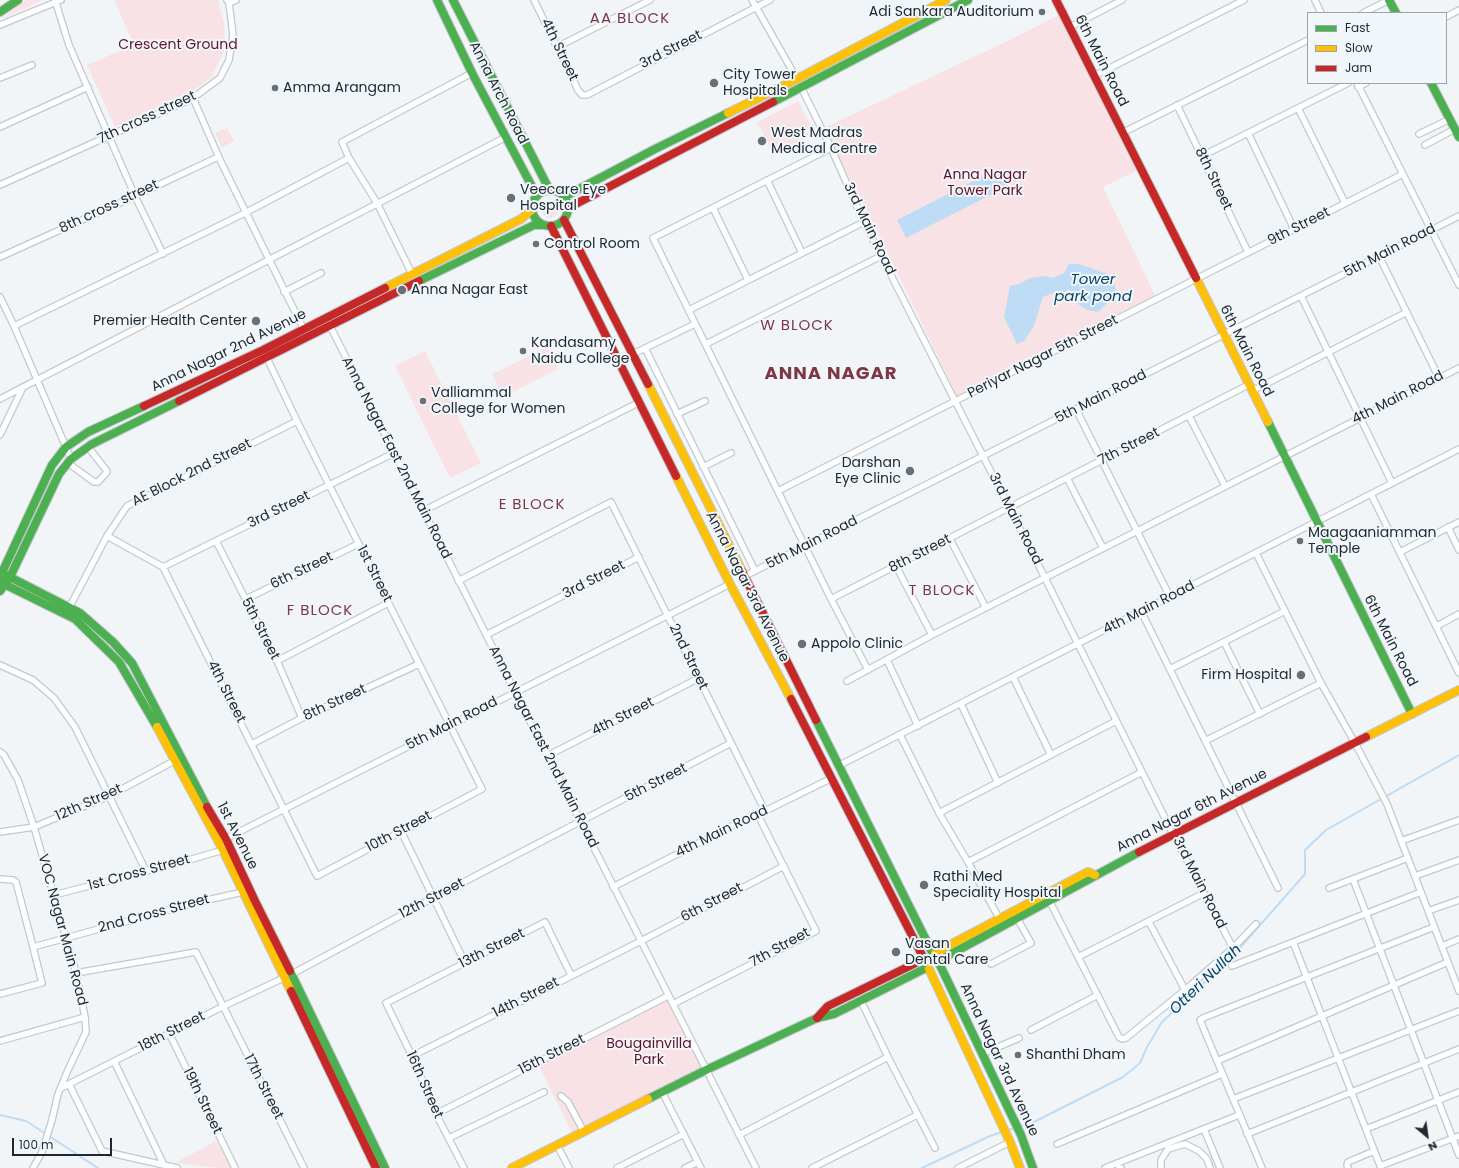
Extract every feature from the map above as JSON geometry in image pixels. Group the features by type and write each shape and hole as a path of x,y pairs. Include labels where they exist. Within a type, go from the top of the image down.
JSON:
{"main road":[{"path":"0,12 18,0"},
{"name":"Anna Arch Road","path":"437,0 472,73 536,193"},
{"path":"453,0 548,187 564,197 568,208 568,212 564,220 558,224 547,226 537,220 532,209 536,193 543,192 548,187"},
{"path":"564,197 655,149 797,79 946,0"},
{"path":"568,208 968,0"},
{"name":"6th Main Road","path":"1056,0 1285,456 1316,522 1412,714"},
{"path":"1389,0 1395,12"},
{"path":"1432,84 1457,133"},
{"name":"Anna Nagar 2nd Avenue","path":"3,578 52,465 66,447 88,432 304,330 521,219 532,209"},
{"name":"Anna Nagar 3rd Avenue","path":"564,220 838,766 936,957 1017,1127 1033,1168"},
{"name":"Anna Nagar 2nd Avenue","path":"3,578 59,474 70,461 88,447 526,228 534,225 547,226"},
{"name":"Anna Nagar 3rd Avenue","path":"547,226 640,402 730,584 832,778 925,963 1005,1131 1020,1168"},
{"path":"0,591 3,578"},
{"name":"1st Avenue","path":"3,578 85,617 114,642 132,662 210,811 222,844 243,892 288,975 385,1168"},
{"name":"1st Avenue","path":"68,610 75,619 119,662 255,901 376,1168"},
{"name":"Anna Nagar 6th Avenue","path":"936,957 1050,902 1095,875 1174,834 1459,690"},
{"path":"936,957 999,918 1088,872 1095,875"},
{"path":"925,963 926,953 936,957"},
{"path":"817,1018 828,1006 925,963 936,967 936,957"},
{"path":"512,1168 706,1070 817,1018 834,1014 861,1001 925,963"}],"street":[{"path":"228,1 236,0"},
{"name":"4th Street","path":"534,0 578,90 582,95 587,95"},
{"path":"557,47 650,0"},
{"path":"752,0 797,79"},
{"path":"756,7 770,0"},
{"path":"1070,27 1122,0"},
{"path":"1094,76 1244,0"},
{"path":"1315,0 1321,12"},
{"path":"1364,12 1389,0"},
{"path":"0,25 57,1 69,45 135,196 163,254"},
{"name":"7th cross street","path":"0,185 193,98 220,78 229,60 233,35 228,1"},
{"name":"3rd Street","path":"587,95 756,7"},
{"path":"1447,16 1459,10"},
{"path":"1122,133 1307,40"},
{"path":"0,78 32,65"},
{"path":"412,274 377,203 349,158 342,142 472,73"},
{"path":"1202,156 1346,84"},
{"path":"1358,85 1459,285"},
{"path":"0,127 88,87"},
{"name":"3rd Main Road","path":"801,87 881,256 1116,721 1233,948"},
{"path":"193,98 218,157 304,330"},
{"name":"8th Street","path":"1177,105 1248,252"},
{"path":"1298,108 1345,203"},
{"path":"1419,134 1450,119"},
{"path":"1425,145 1457,133"},
{"path":"1248,134 1294,229"},
{"path":"0,399 506,137"},
{"path":"831,148 653,238 831,599 868,670"},
{"name":"8th cross street","path":"0,257 218,157"},
{"path":"14,326 245,213 349,158"},
{"name":"9th Street","path":"1196,279 1403,174"},
{"path":"767,180 802,253"},
{"path":"713,208 748,280"},
{"name":"5th Main Road","path":"743,577 1459,216"},
{"path":"689,310 864,222"},
{"path":"706,344 881,256"},
{"path":"1379,256 1439,378"},
{"path":"284,292 321,273"},
{"name":"Periyar Nagar 5th Street","path":"955,401 1196,279"},
{"path":"1300,296 1392,483"},
{"path":"0,297 66,447 70,461 94,482 98,482 107,471 88,447"},
{"name":"7th Street","path":"1009,508 1189,416 1328,352 1406,312"},
{"path":"632,354 695,324"},
{"name":"Anna Nagar East 2nd Main Road","path":"330,326 756,1168"},
{"path":"645,348 755,571"},
{"name":"1st Street","path":"263,350 358,544 482,789"},
{"name":"4th Main Road","path":"847,681 932,635 1459,368"},
{"path":"0,435 23,387"},
{"path":"677,414 705,401"},
{"path":"778,491 955,401"},
{"path":"423,512 640,402"},
{"path":"1076,409 1170,597"},
{"path":"1189,416 1225,486"},
{"name":"AE Block 2nd Street","path":"68,610 107,536 127,506 297,421"},
{"name":"4th Main Road","path":"838,766 1459,449"},
{"name":"3rd Street","path":"163,567 394,453"},
{"path":"704,467 731,453"},
{"path":"1067,478 1103,548"},
{"path":"1371,494 1459,673"},
{"name":"2nd Street","path":"458,580 611,502 765,811"},
{"name":"8th Street","path":"831,599 1009,508"},
{"path":"1400,552 1459,522"},
{"path":"1448,527 1459,550"},
{"path":"107,536 163,567"},
{"path":"950,539 986,608"},
{"name":"5th Street","path":"216,541 277,661 302,718"},
{"name":"6th Street","path":"246,599 358,544"},
{"path":"1256,553 1321,683 1355,742 1387,804 1434,927 1457,980 1459,990"},
{"name":"3rd Street","path":"486,635 639,557"},
{"path":"896,566 932,635"},
{"name":"4th Street","path":"163,567 317,876"},
{"name":"5th Main Road","path":"222,844 283,809 730,584"},
{"path":"277,661 388,603"},
{"path":"1141,611 1278,888"},
{"path":"1170,669 1285,611"},
{"path":"1437,626 1459,614"},
{"path":"1224,642 1260,714"},
{"path":"887,660 918,726"},
{"name":"8th Street","path":"252,744 302,718 419,664"},
{"path":"0,665 33,680 54,698 75,727 146,871"},
{"path":"1013,677 1051,755"},
{"name":"4th Street","path":"547,756 699,678"},
{"path":"1205,741 1321,683"},
{"path":"961,704 998,783"},
{"path":"938,813 1116,721"},
{"path":"900,735 938,813 968,862 999,918"},
{"name":"5th Street","path":"580,822 731,743"},
{"path":"0,752 4,755 18,780 34,827"},
{"name":"12th Street","path":"0,832 34,827 109,796 174,761"},
{"path":"968,862 1142,772"},
{"name":"4th Main Road","path":"613,887 757,813 765,811 832,778"},
{"name":"10th Street","path":"317,876 482,789"},
{"name":"7th Street","path":"673,1004 816,931 757,813"},
{"path":"1401,841 1459,820"},
{"name":"12th Street","path":"288,975 580,822"},
{"name":"VOC Nagar Main Road","path":"33,1168 42,1152 61,1088 68,1070 86,1032 85,1017 76,973 34,827"},
{"path":"401,832 465,963"},
{"name":"1st Cross Street","path":"54,895 182,862 222,844"},
{"path":"1329,888 1408,858"},
{"path":"1415,876 1459,860"},
{"name":"6th Street","path":"640,941 784,866"},
{"path":"0,879 13,880 16,882 42,983 0,994"},
{"path":"1353,879 1459,1155"},
{"name":"2nd Cross Street","path":"33,947 194,903 243,892"},
{"path":"1078,957 1149,922 1204,892"},
{"path":"1232,966 1421,892"},
{"path":"1428,911 1459,900"},
{"path":"1050,902 1119,1037 1122,1039 1126,1038 1185,990 1233,948 1256,924"},
{"path":"991,964 1031,943 1017,918"},
{"name":"13th Street","path":"386,1003 545,922 571,976"},
{"path":"1149,922 1185,990"},
{"path":"1262,1168 1200,1020 1434,927"},
{"path":"1442,946 1459,940"},
{"name":"14th Street","path":"412,1056 640,941"},
{"path":"1293,942 1321,1017 1381,1167 1459,1136"},
{"name":"17th Street","path":"76,973 196,952 304,1168"},
{"path":"1216,1061 1448,962"},
{"name":"18th Street","path":"61,1088 222,1006 288,975"},
{"path":"1031,1030 1098,995"},
{"name":"15th Street","path":"436,1114 668,996"},
{"path":"861,1001 917,1115 935,1148"},
{"name":"16th Street","path":"386,1003 412,1056 436,1114 464,1168"},
{"path":"1233,1099 1459,1011"},
{"path":"0,1041 85,1017"},
{"name":"19th Street","path":"169,1033 235,1168"},
{"path":"982,1054 1018,1038"},
{"path":"1247,1134 1459,1049"},
{"path":"739,1135 888,1057"},
{"path":"114,1061 164,1165"},
{"path":"1057,1144 1222,1074"},
{"path":"69,1084 102,1151 177,1168"},
{"path":"449,1138 544,1092"},
{"path":"662,1092 701,1168"},
{"path":"1366,1129 1459,1092"},
{"path":"561,1096 568,1102 584,1132"},
{"path":"812,1168 917,1115"},
{"path":"1106,1168 1166,1146 1239,1115"},
{"path":"1204,1129 1220,1168"},
{"path":"617,1168 684,1134"},
{"path":"958,1168 1010,1142"},
{"path":"1166,1146 1185,1144 1198,1151 1207,1159 1210,1168"},
{"path":"557,1145 569,1168"},
{"path":"1161,1168 1161,1160 1166,1146"},
{"path":"1348,1168 1348,1162 1374,1151"},
{"path":"685,1168 698,1162"}],"green space":[{"path":"26,0 42,0 2,19"},
{"name":"Crescent Ground","path":"114,0 218,0 224,23 225,48 212,77 191,92 115,127 87,65 134,45"},
{"name":"Anna Nagar Tower Park","path":"1058,15 1136,171 1103,187 1156,297 958,398 872,221 824,128 1022,34"},
{"path":"798,101 815,133 774,155 757,122"},
{"path":"227,128 234,141 222,148 215,133"},
{"path":"550,200 556,203 559,209 556,215 550,218 544,215 541,209 544,203"},
{"path":"547,347 558,369 503,397 492,374"},
{"path":"425,351 481,463 450,478 395,366"},
{"name":"Bougainvilla Park","path":"668,1000 702,1068 572,1133 539,1066"},
{"path":"216,1141 232,1168 218,1168 175,1163"}],"water":[{"path":"999,168 1008,186 906,238 897,220"},
{"name":"Tower park pond","path":"1069,264 1079,264 1111,275 1116,289 1113,297 1098,312 1087,310 1078,304 1075,295 1068,289 1065,292 1053,293 1043,297 1034,326 1024,341 1017,344 1004,317 1010,286 1019,284 1030,278 1044,276 1053,278 1064,273"}],"waterway":[{"name":"Otteri Nullah","path":"1020,1126 1034,1122 1123,1077 1140,1063 1147,1047 1162,1022 1231,958 1305,874 1305,850 1326,830 1459,755"},
{"name":"Otteri Nullah","path":"0,1115 26,1121 98,1168"},
{"name":"Otteri Nullah","path":"1006,1131 1015,1128"},
{"name":"Otteri Nullah","path":"922,1168 990,1136 1002,1132"}],"traffic: fast":[{"path":"0,12 18,0"},
{"path":"437,0 472,73 537,196"},
{"path":"453,0 550,191"},
{"path":"773,102 968,0"},
{"path":"1389,0 1395,12"},
{"path":"1432,84 1459,137"},
{"path":"564,197 655,149 728,113"},
{"path":"550,190 563,195 568,208 563,221 550,226 537,221 532,208 537,195 550,190"},
{"path":"419,281 534,225 543,225"},
{"path":"0,591 10,577 59,474 71,459 92,444 179,401"},
{"path":"0,577 52,465 66,447 88,432 144,406"},
{"path":"1268,422 1412,714"},
{"path":"0,572 80,613 113,642 132,663 207,807"},
{"path":"0,582 75,619 119,662 157,727"},
{"path":"816,720 932,952"},
{"path":"940,960 1139,852"},
{"path":"939,963 1021,1135 1033,1168"},
{"path":"648,1099 817,1018 834,1014 926,968"},
{"path":"290,971 385,1168"}],"traffic: slow":[{"path":"728,113 797,79 946,0"},
{"path":"385,288 521,219 533,209"},
{"path":"1196,278 1268,422"},
{"path":"648,384 742,571"},
{"path":"676,476 730,584 791,699"},
{"path":"1366,737 1459,690"},
{"path":"157,727 223,850 291,991"},
{"path":"935,953 1088,872 1095,875"},
{"path":"929,969 1010,1142 1020,1168"},
{"path":"512,1168 648,1099"}],"traffic: jam":[{"path":"1056,0 1196,278"},
{"path":"568,208 773,102"},
{"path":"564,220 648,384"},
{"path":"551,226 676,476"},
{"path":"179,401 419,281"},
{"path":"144,406 263,350 385,288"},
{"path":"742,571 816,720"},
{"path":"791,699 923,957"},
{"path":"1139,852 1366,737"},
{"path":"207,807 226,839 290,971"},
{"path":"817,1018 828,1006 922,960"},
{"path":"291,991 376,1168"}],"place":[{"name":"Adi Sankara Auditorium","path":"1042,12"},
{"name":"City Tower Hospitals","path":"714,83"},
{"name":"Amma Arangam","path":"275,88"},
{"name":"West Madras Medical Centre","path":"762,141"},
{"name":"Veecare Eye Hospital","path":"511,198"},
{"name":"Control Room","path":"536,244"},
{"name":"Anna Nagar East","path":"402,290"},
{"name":"Premier Health Center","path":"256,321"},
{"name":"Kandasamy Naidu College","path":"523,351"},
{"name":"Valliammal College for Women","path":"423,401"},
{"name":"Darshan Eye Clinic","path":"910,471"},
{"name":"Maagaaniamman Temple","path":"1300,541"},
{"name":"Appolo Clinic","path":"802,644"},
{"name":"Firm Hospital","path":"1301,675"},
{"name":"Rathi Med Speciality Hospital","path":"924,885"},
{"name":"Vasan Dental Care","path":"896,952"},
{"name":"Shanthi Dham","path":"1018,1055"}],"district":[{"name":"AA BLOCK","path":"630,19"},
{"name":"W BLOCK","path":"797,326"},
{"name":"ANNA NAGAR","path":"831,374"},
{"name":"E BLOCK","path":"532,505"},
{"name":"T BLOCK","path":"942,591"},
{"name":"F BLOCK","path":"320,611"}]}
